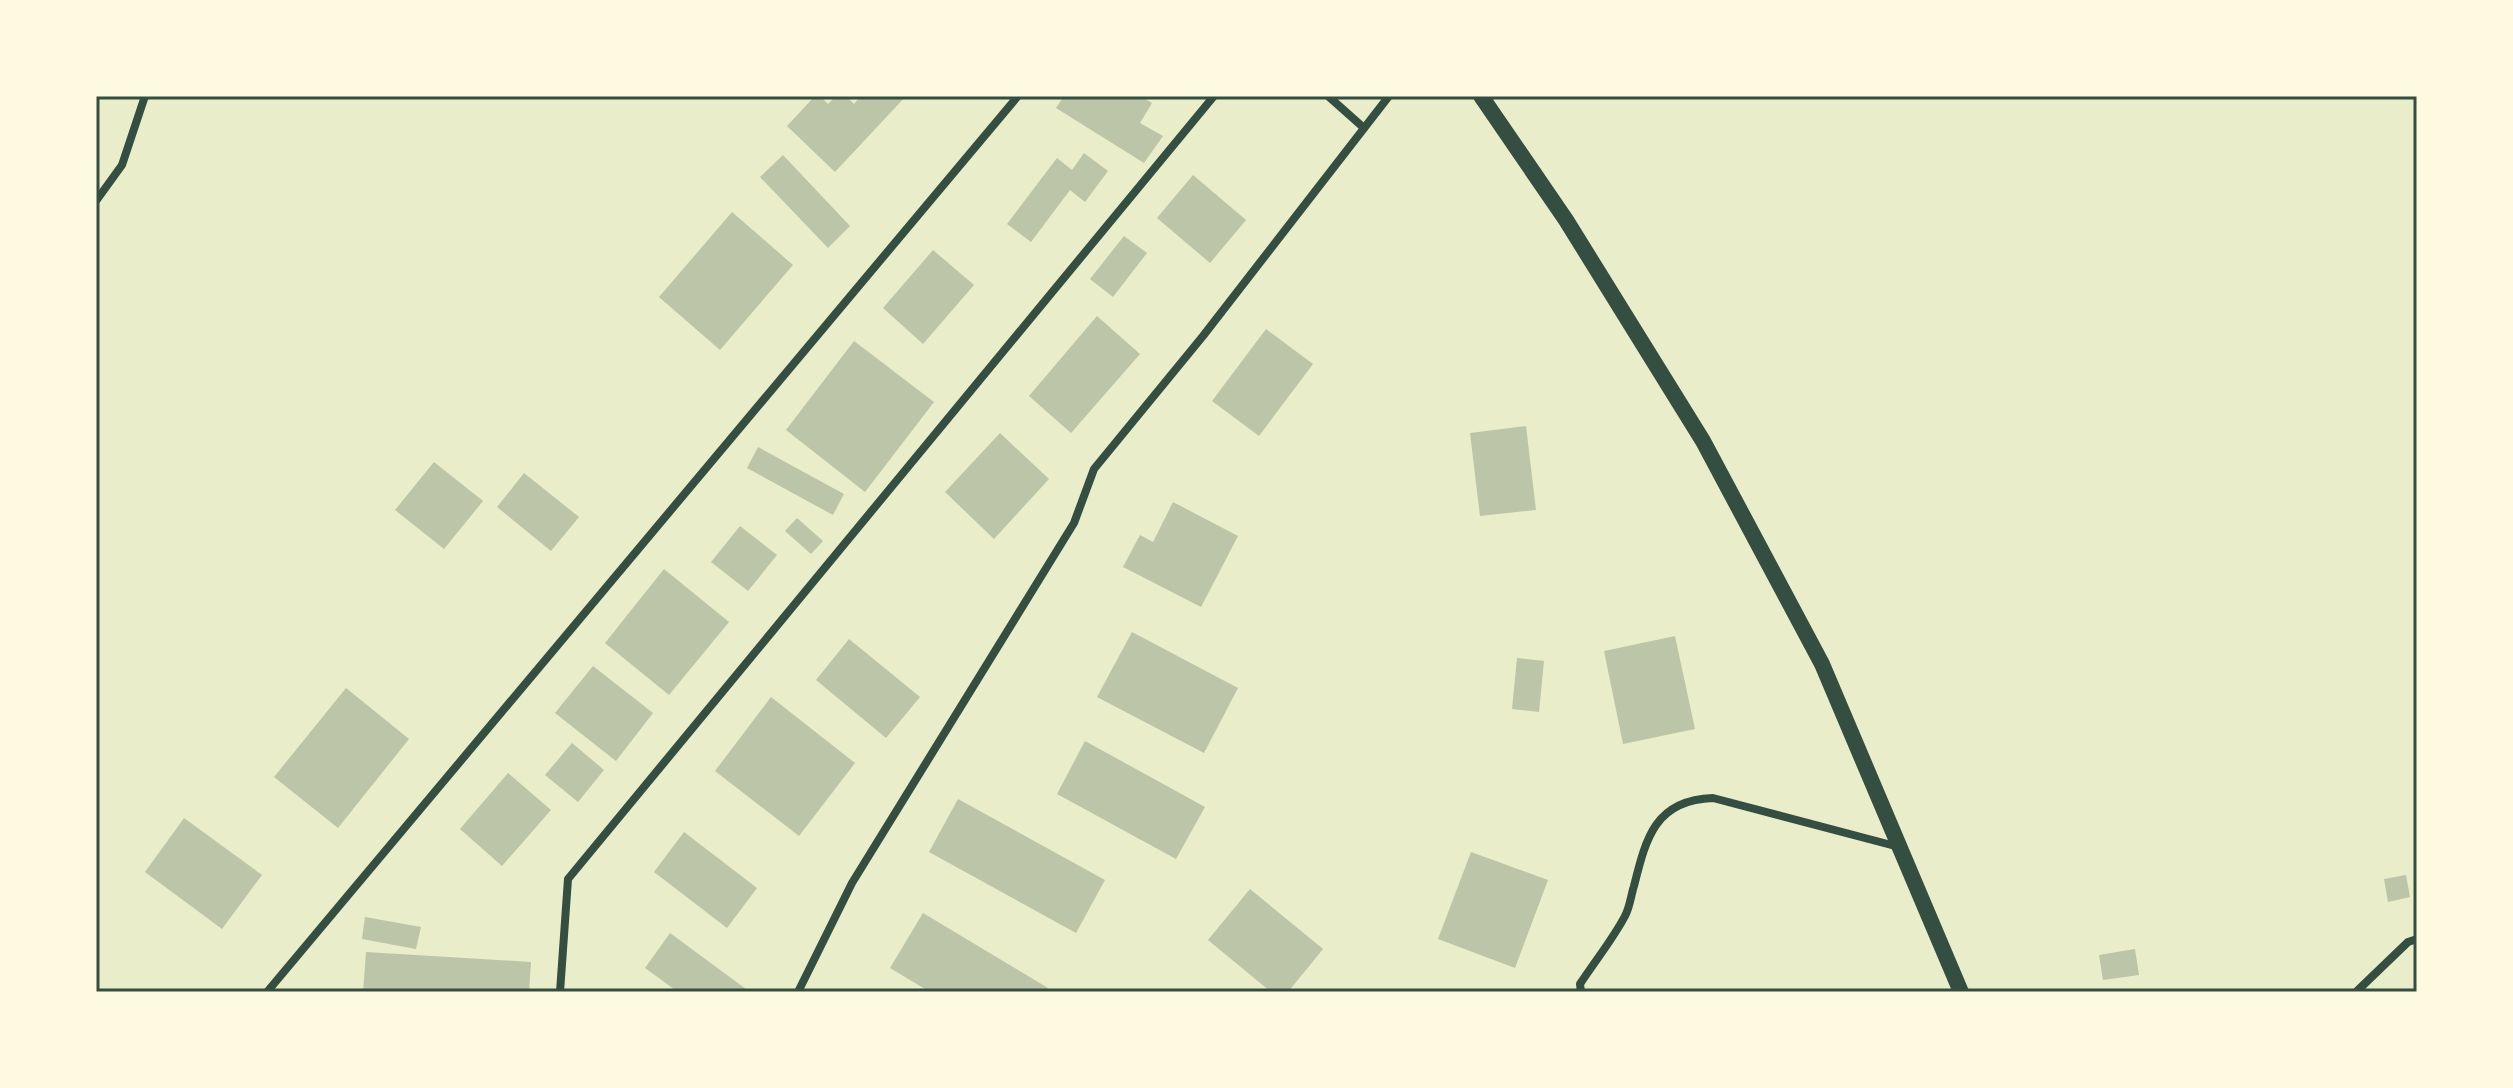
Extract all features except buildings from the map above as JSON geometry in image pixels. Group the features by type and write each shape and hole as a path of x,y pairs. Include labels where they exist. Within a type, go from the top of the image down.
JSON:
{"main road":[{"path":"1481,96 1566,220 1703,441 1822,664 1961,992"}],"street":[{"path":"96,201 122,165 145,96"},
{"path":"267,992 1018,96"},
{"path":"560,992 568,879 1214,96"},
{"path":"1328,96 1364,128"},
{"path":"798,992 852,883 1074,523 1094,469 1203,336 1389,96"},
{"path":"1581,992 1580,984 1626,914 1644,847 1654,827 1667,810 1681,803 1713,798 1900,847"},
{"path":"2356,992 2408,942 2417,939"}]}
